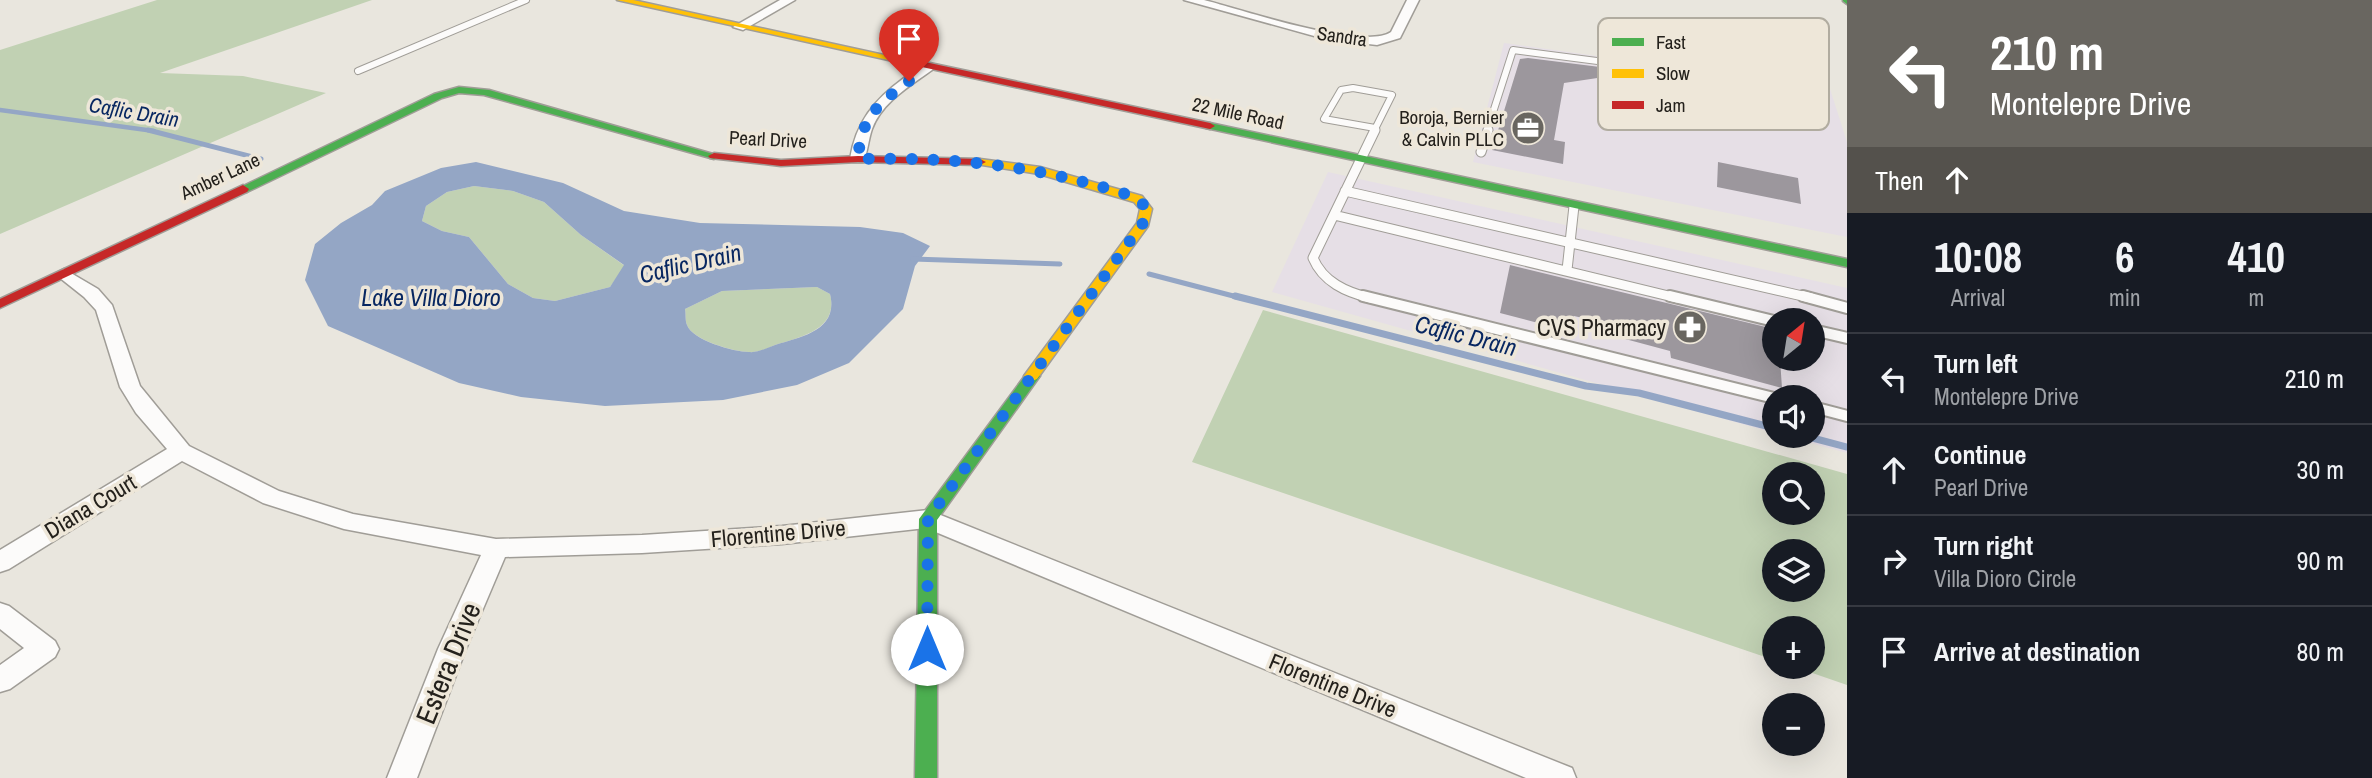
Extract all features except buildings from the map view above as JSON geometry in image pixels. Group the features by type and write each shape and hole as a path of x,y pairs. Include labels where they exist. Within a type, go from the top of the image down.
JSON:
{"street":[{"name":"22 Mile Road","path":"621,0 1847,264"},
{"path":"739,27 789,0"},
{"name":"Sandra","path":"1191,0 1330,36 1380,41 1397,33 1413,0"},
{"path":"858,159 859,140 869,117 892,94 927,68"},
{"name":"Pearl Drive","path":"459,90 485,92 721,158 780,163 858,159 967,160 1012,165 1081,181 1138,199 1146,209 1143,223 928,519"},
{"name":"Amber Lane","path":"0,304 438,96 459,90"},
{"name":"Florentine Drive","path":"64,274 91,293 105,309 130,387 144,408 181,451 271,497 353,523 496,548 642,544 769,536 928,519 1561,778"},
{"name":"Diana Court","path":"0,562 181,451"},
{"path":"926,778 928,519"},
{"name":"Estera Drive","path":"402,778 452,649 496,548"},
{"path":"0,614 45,649 0,680"}],"lane":[{"path":"358,71 526,0"},
{"path":"1481,152 1513,50 1598,61"},
{"path":"1376,128 1324,119 1341,90 1353,88 1392,95 1313,258 1317,268 1343,291 1762,395"},
{"path":"1345,191 1847,308"},
{"path":"1567,270 1574,206"},
{"path":"1334,215 1762,318"},
{"path":"1825,333 1847,338"},
{"path":"1825,410 1847,416"}],"shaded area":[{"path":"1504,43 1598,56 1598,130 1829,130 1830,89 1847,142 1847,237 1473,162"},
{"path":"1328,172 1847,288 1847,453 1825,447 1825,385 1762,385 1762,430 1272,292"}],"green space":[{"path":"157,0 372,0 160,73 243,76 326,93 0,234 0,50"},
{"path":"474,186 513,191 544,202 581,235 625,266 610,287 555,301 533,298 508,284 469,237 442,231 422,221 426,206 447,192"},
{"path":"817,287 830,294 829,316 824,323 807,335 759,351 743,351 715,344 697,336 686,323 685,309 722,291"},
{"path":"1263,310 1804,462 1762,462 1762,525 1825,525 1825,468 1847,474 1847,685 1825,677 1825,616 1762,616 1762,656 1192,462"}],"water":[{"name":"Lake Villa Dioro","path":"476,162 563,183 624,211 700,223 860,227 903,233 930,246 915,266 903,309 849,363 797,385 723,400 605,406 521,397 459,383 328,326 305,280 315,244 341,223 372,205 385,191 441,168","holes":["474,186 513,191 544,202 581,235 624,265 610,287 555,301 533,298 508,284 469,237 442,231 422,221 426,206 447,192","817,287 830,294 831,306 824,324 807,335 759,351 742,351 714,344 697,336 686,323 685,309 722,291"]}],"waterway":[{"name":"Caflic Drain","path":"0,110 150,130"},
{"name":"Caflic Drain","path":"150,130 154,131"},
{"name":"Caflic Drain","path":"150,130 261,159"},
{"name":"Caflic Drain","path":"913,259 1060,264"},
{"name":"Caflic Drain","path":"1149,274 1241,298"},
{"name":"Caflic Drain","path":"1235,296 1586,386 1639,393 1762,425"},
{"name":"Caflic Drain","path":"1825,441 1847,447"}],"traffic: fast":[{"path":"243,189 438,96 459,90 485,92 714,156"},
{"path":"1210,126 1847,263"},
{"path":"926,778 928,519 1032,376"}],"traffic: slow":[{"path":"621,0 911,62"},
{"path":"980,162 1040,171 1138,199 1146,209 1143,223 1032,376"}],"traffic: jam":[{"path":"911,62 1210,126"},
{"path":"714,156 781,163 858,159 980,162"},
{"path":"0,304 243,189"}],"place":[{"name":"Boroja, Bernier & Calvin PLLC","path":"1528,128"},
{"name":"CVS Pharmacy","path":"1690,327"}],"route":[{"path":"909,81 878,105 869,117 862,128 858,159 967,160 1012,165 1129,195 1144,205 1147,213 1143,223 928,519 927,649"}]}
